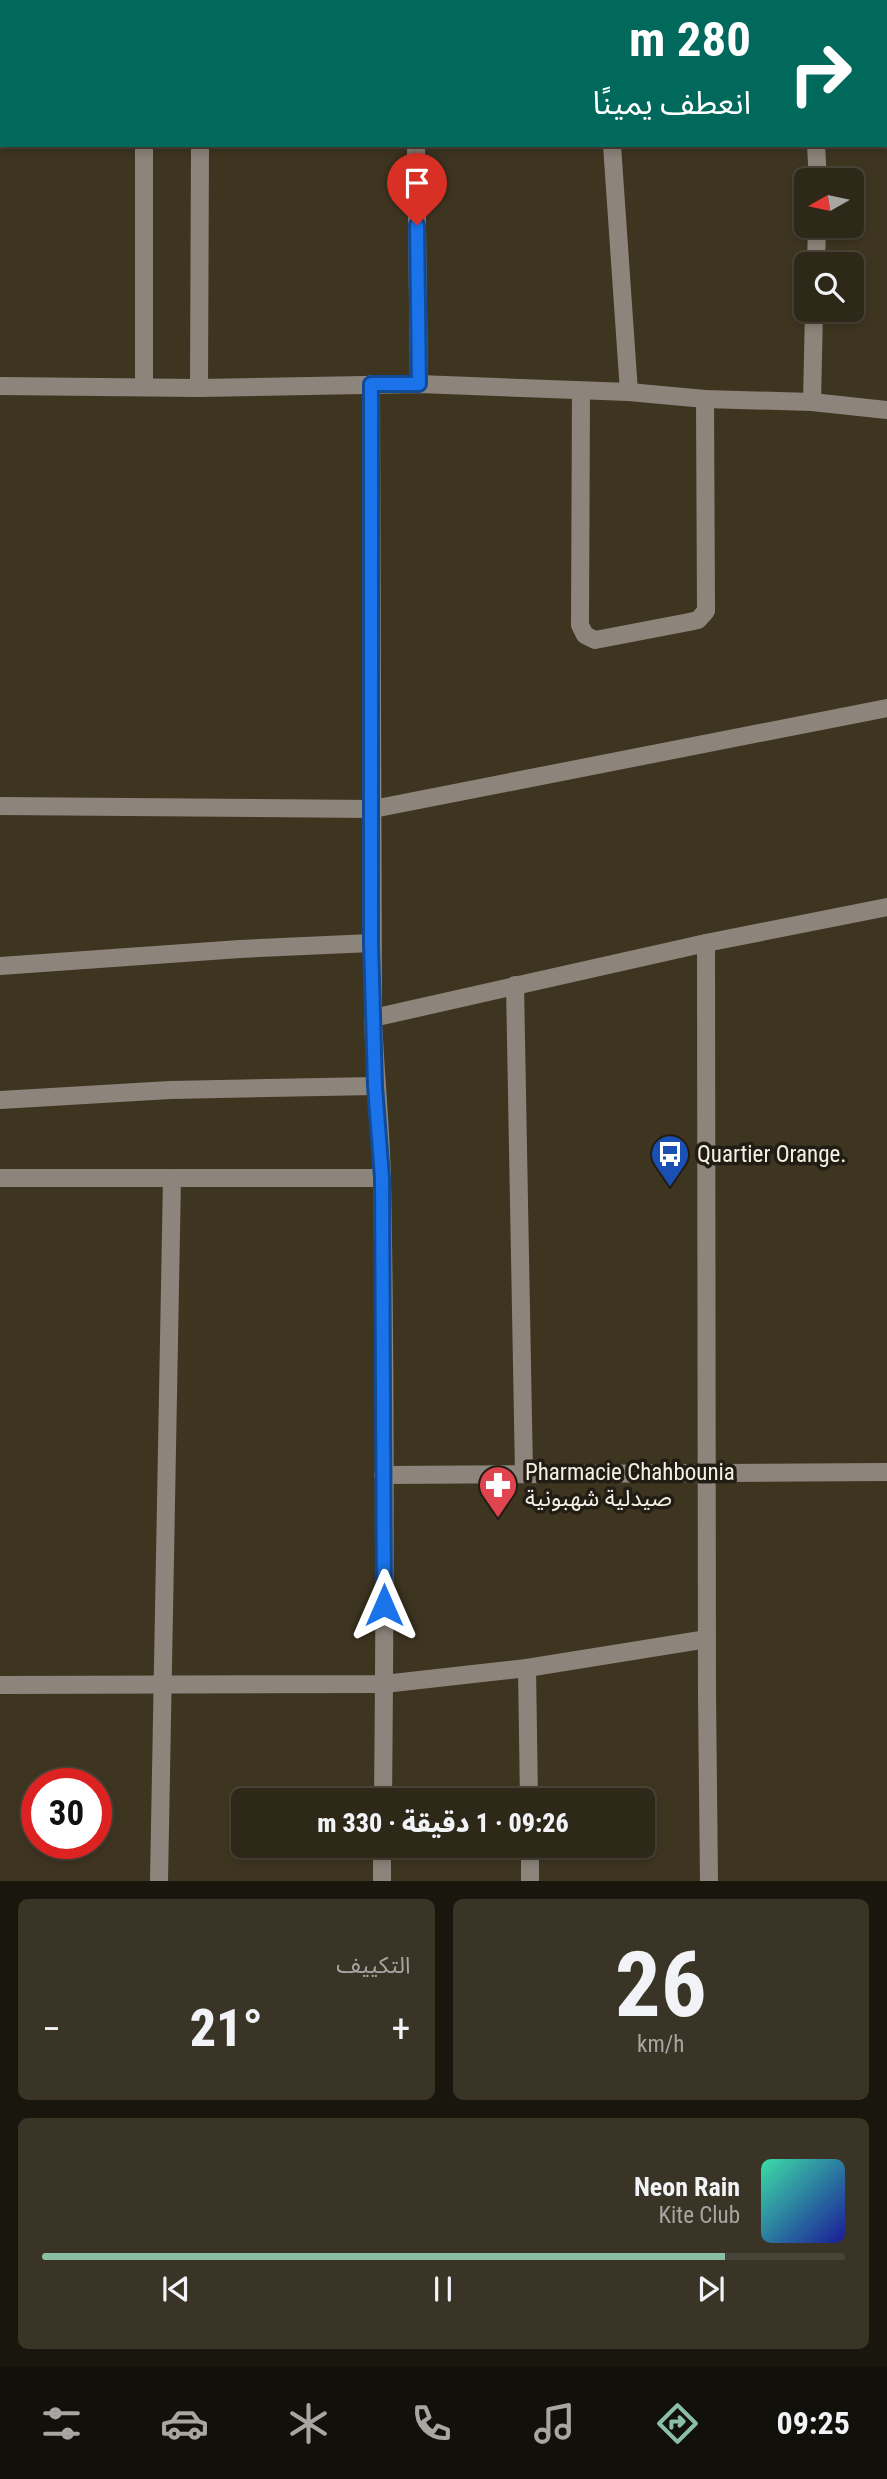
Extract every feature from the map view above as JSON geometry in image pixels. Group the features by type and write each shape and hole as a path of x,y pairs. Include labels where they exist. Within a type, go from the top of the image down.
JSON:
{"street":[{"path":"144,147 144,387"},
{"path":"200,147 200,388"},
{"path":"416,147 419,384"},
{"path":"612,147 629,392"},
{"path":"816,147 817,168"},
{"path":"812,402 814,322"},
{"path":"371,384 371,943 375,1086 382,1178 383,1788"},
{"path":"0,386 200,388 419,384 812,402 887,410"},
{"path":"581,391 580,625 585,635 595,640 698,620 706,611 705,399"},
{"path":"0,806 373,809 887,708"},
{"path":"373,1018 706,943 887,907"},
{"path":"0,966 240,949 371,943"},
{"path":"706,943 709,1881"},
{"path":"515,985 524,1473"},
{"path":"0,1100 170,1090 375,1086"},
{"path":"0,1178 382,1178"},
{"path":"159,1881 172,1178"},
{"path":"383,1475 887,1472"},
{"path":"0,1685 384,1684 527,1668 707,1639"},
{"path":"527,1668 529,1788"},
{"path":"382,1858 382,1881"},
{"path":"530,1858 530,1881"}],"place":[{"name":"Quartier Orange.","path":"670,1188"},
{"name":"Pharmacie Chahbounia صيدلية شهبونية","path":"498,1519"}],"route":[{"path":"384,1605 382,1178 375,1086 371,943 371,384 419,384 417,225"}]}
